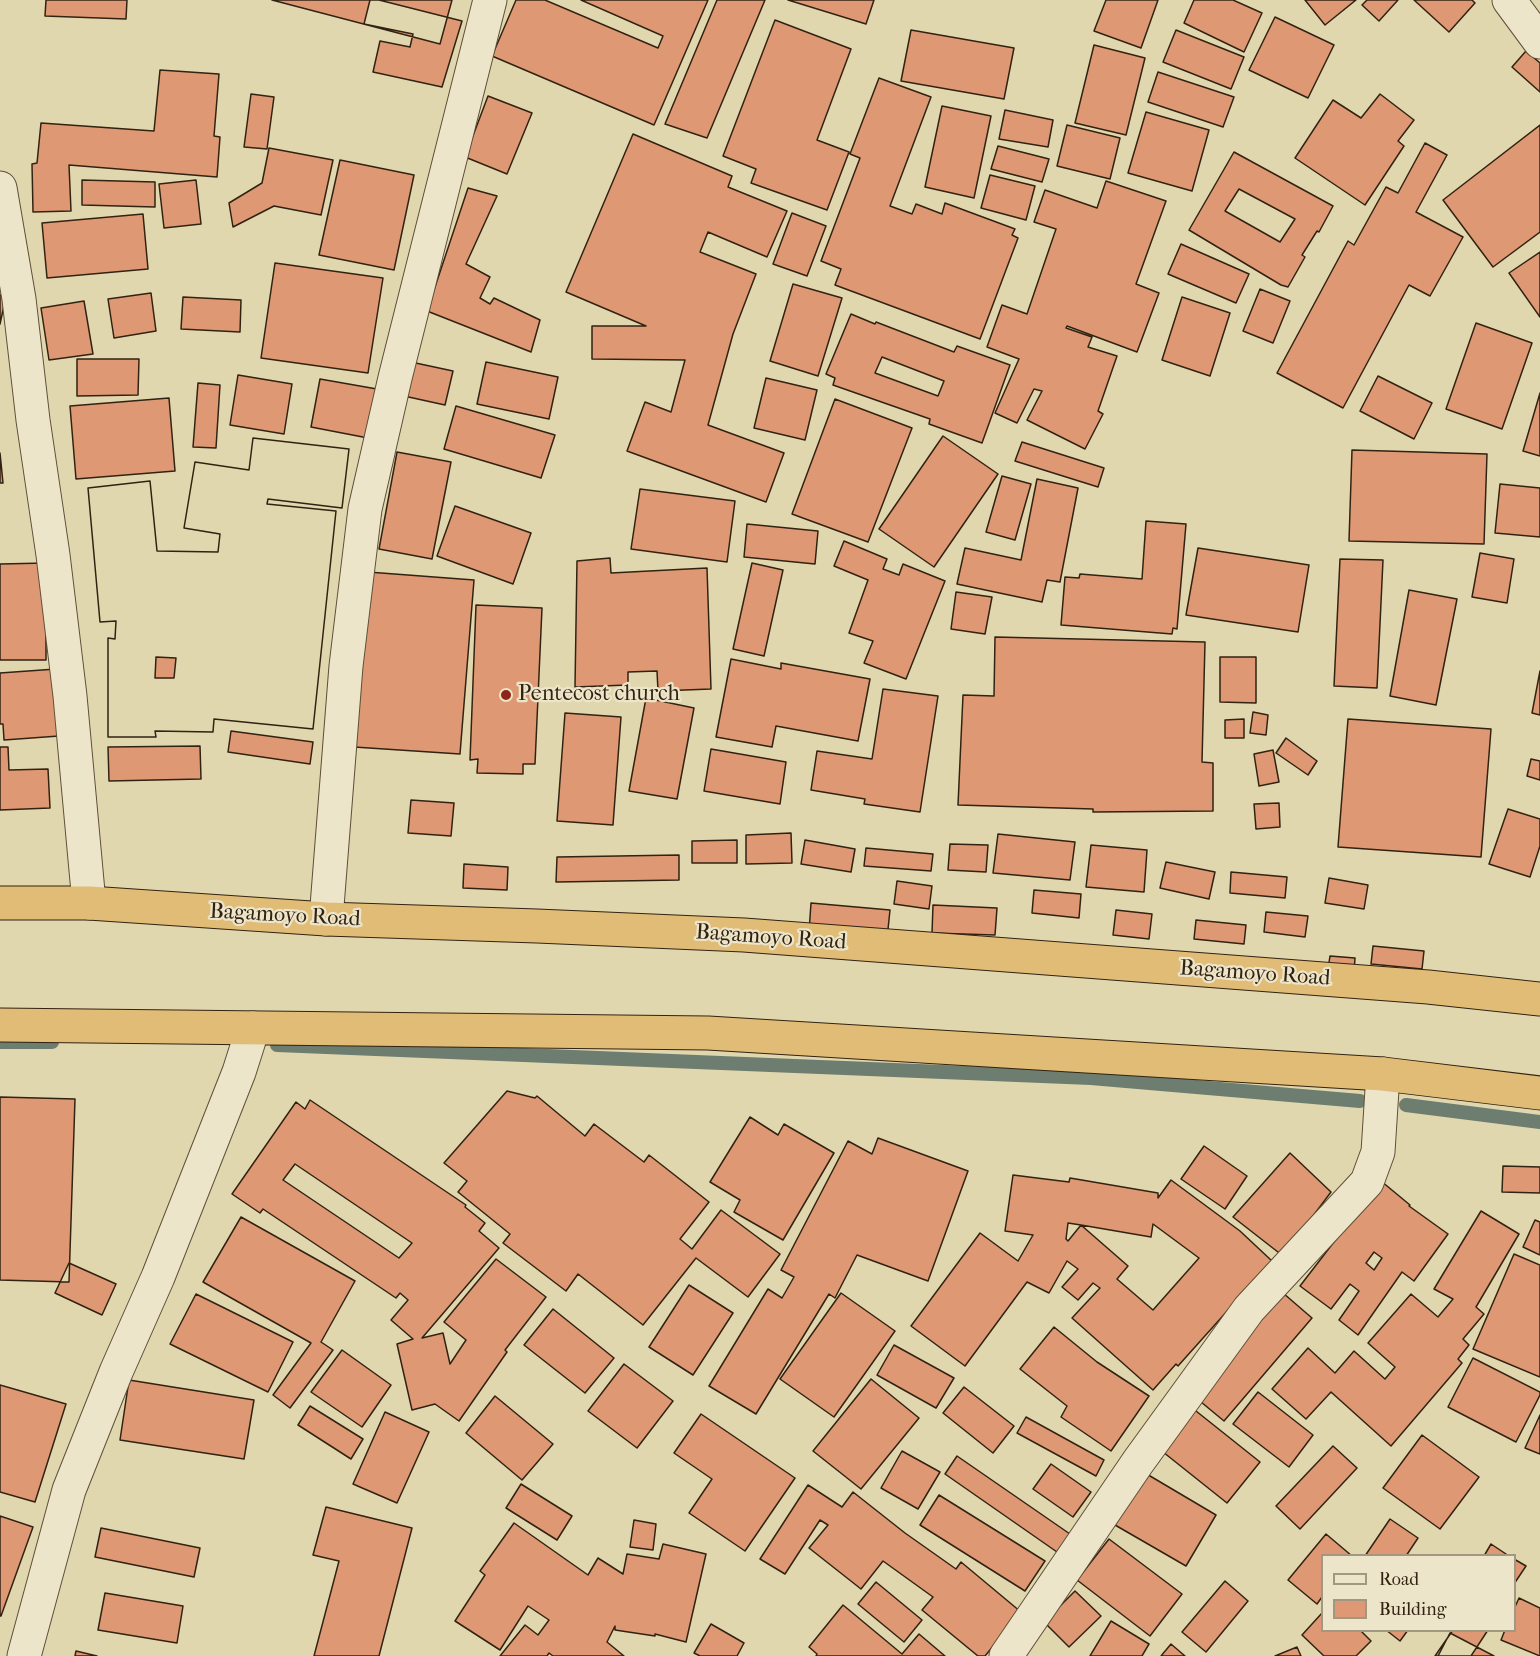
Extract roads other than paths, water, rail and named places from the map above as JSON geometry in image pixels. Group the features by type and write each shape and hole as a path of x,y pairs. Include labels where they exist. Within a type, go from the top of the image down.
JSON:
{"highway":[{"name":"Bagamoyo Road","path":"0,903 89,903 326,919 744,935 1428,987 1540,999"},
{"path":"0,1025 708,1033 1383,1074 1540,1093"}],"street":[{"path":"326,919 346,666 365,509 395,378 490,0"},
{"path":"1509,0 1540,42"},
{"path":"0,188 19,299 66,661 89,903"},
{"path":"24,1656 69,1490 116,1372 162,1266 239,1072 253,1028"},
{"path":"1006,1656 1138,1462 1250,1308 1367,1182 1378,1152 1383,1074"}],"waterway":[{"path":"0,1042 52,1042"},
{"path":"277,1045 1091,1078 1360,1101"},
{"path":"1406,1105 1540,1122"}],"place":[{"name":"Pentecost church","path":"506,695"}]}
